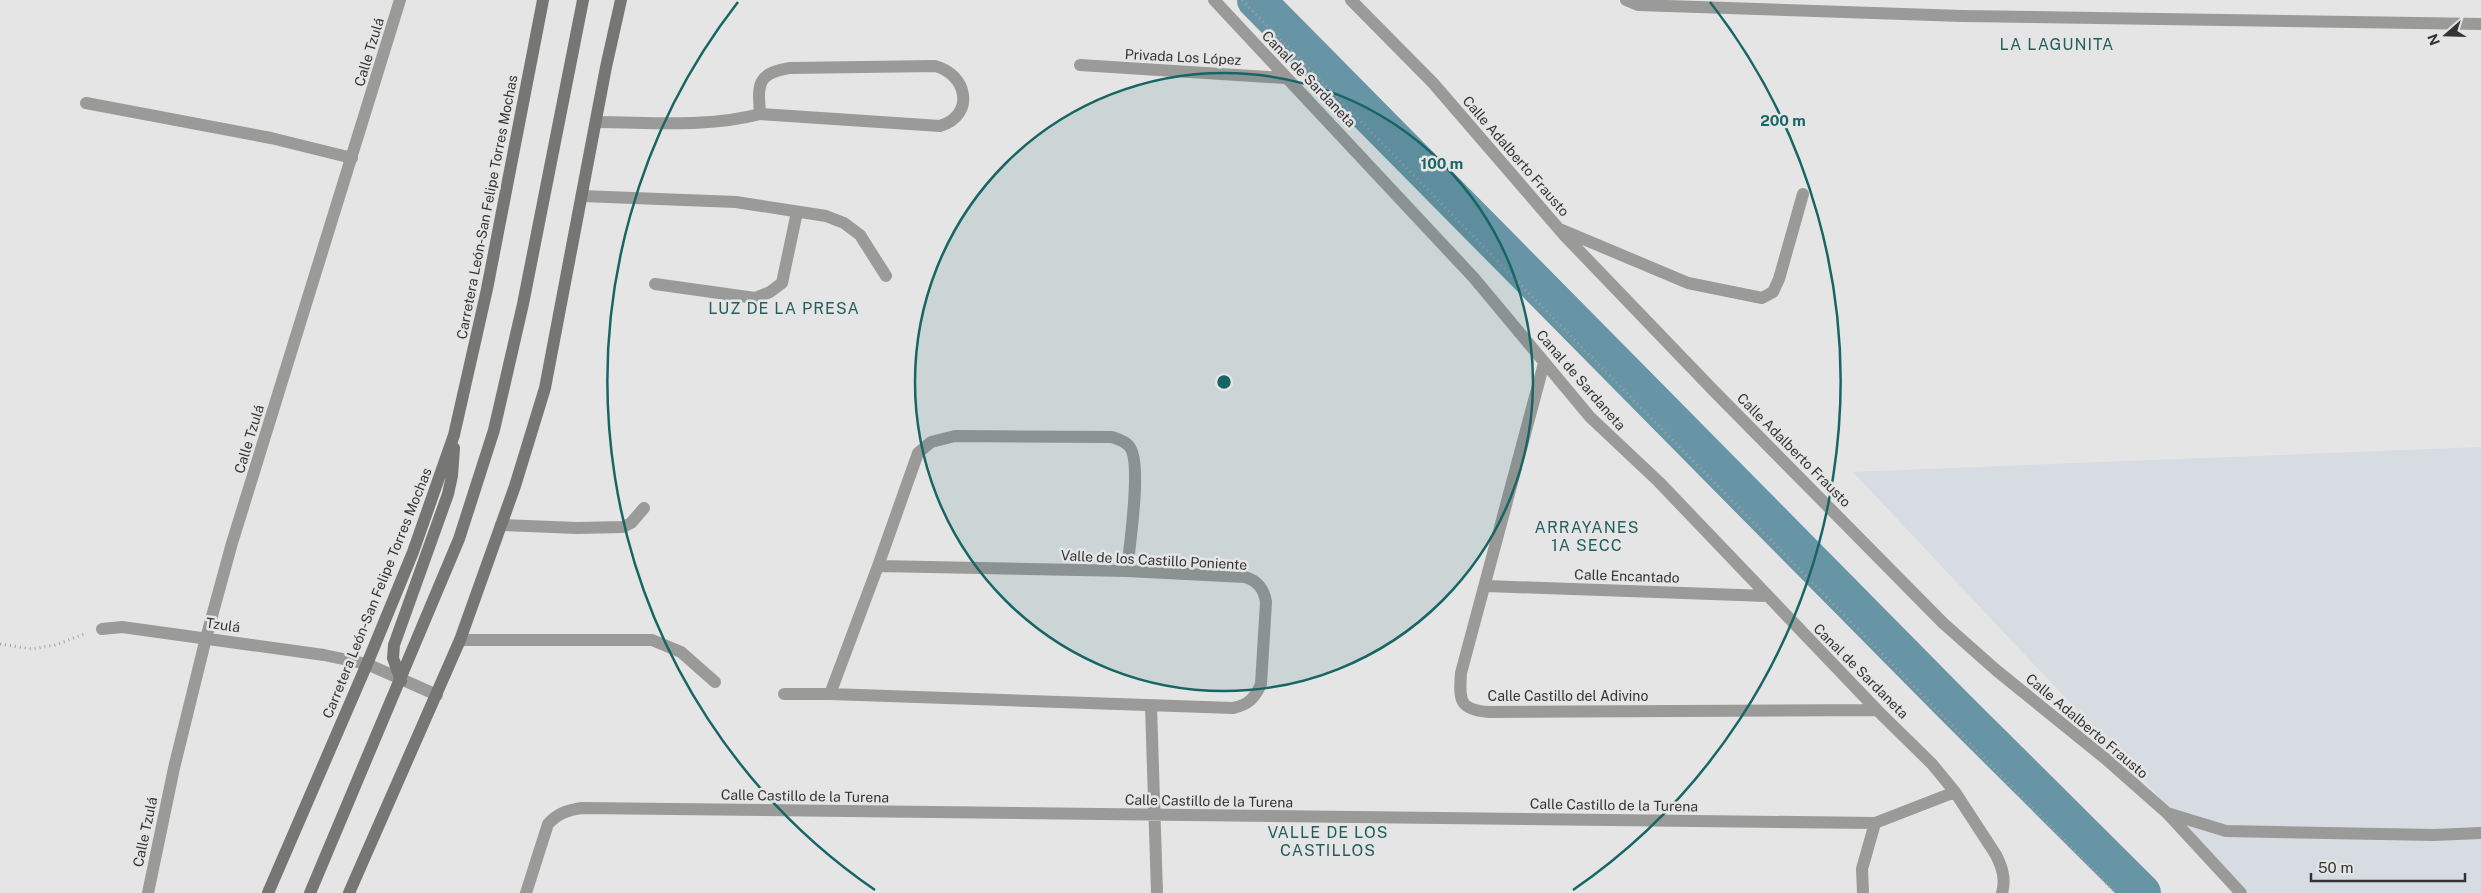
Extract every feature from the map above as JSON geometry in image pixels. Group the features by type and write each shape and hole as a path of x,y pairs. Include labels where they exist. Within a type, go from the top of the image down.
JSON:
{"main road":[{"name":"Carretera León-San Felipe Torres Mochas","path":"268,893 367,664 412,552 454,435 485,298 543,0"},
{"path":"310,893 459,539 494,430 523,304 583,0"},
{"path":"349,893 460,640 501,525 545,388 621,0"},
{"path":"401,680 393,658 394,645 448,494 454,458 454,435"}],"street":[{"name":"Calle Tzulá","path":"148,893 174,768 232,543 400,0"},
{"name":"Canal de Sardaneta","path":"1214,0 1454,257 1590,418 1659,482 1737,562 1766,596 1877,710 1906,736 1955,792 2001,866 2004,884 2002,893"},
{"name":"Calle Adalberto Frausto","path":"1351,0 1433,83 1558,228 1713,390 1943,623 1996,670 2107,760 2167,813 2242,893"},
{"path":"1626,0 1638,5 1952,16 2481,24"},
{"path":"596,122 706,123 743,119 760,114 940,126 950,123 958,117 963,106 959,83 951,73 935,66 790,68 769,73 761,80 759,90 760,114"},
{"name":"Privada Los López","path":"1080,66 1285,78"},
{"path":"86,103 270,138 352,158"},
{"path":"1558,228 1688,283 1762,298 1773,292 1780,279 1803,194"},
{"path":"582,196 736,202 826,216 844,223 860,235 886,276"},
{"path":"655,284 755,298 770,292 782,283 798,212"},
{"name":"Calle Castillo del Adivino","path":"1544,364 1461,681 1459,695 1465,706 1474,711 1877,710"},
{"path":"830,694 918,453 924,446 942,438 955,436 1112,437 1130,446 1137,468 1126,571"},
{"path":"501,525 577,528 623,527 631,523 644,508"},
{"name":"Valle de los Castillo Poniente","path":"784,694 1234,708 1250,702 1257,694 1264,674 1266,602 1264,592 1253,579 1126,571 878,566"},
{"name":"Calle Encantado","path":"1486,586 1766,596"},
{"name":"Tzulá","path":"102,628 122,627 324,655 367,664 437,695"},
{"path":"460,640 652,640 681,652 715,682"},
{"path":"1151,706 1157,893"},
{"path":"1863,893 1862,869 1875,824 1955,792"},
{"name":"Calle Castillo de la Turena","path":"526,893 548,824 554,817 566,811 582,808 1875,824"},
{"path":"2167,813 2226,831 2434,835 2481,833"}],"path":[{"path":"1242,0 2116,893"},
{"path":"0,644 32,649 55,646 102,628"}],"shaded area":[{"path":"2481,447 2481,893 2249,893 1853,472"}],"waterway":[{"path":"1256,0 1954,706 2142,893"}],"district":[{"name":"LA LAGUNITA","path":"2057,44"},
{"name":"LUZ DE LA PRESA","path":"784,308"},
{"name":"ARRAYANES 1A SECC","path":"1587,536"},
{"name":"VALLE DE LOS CASTILLOS","path":"1328,841"}]}
